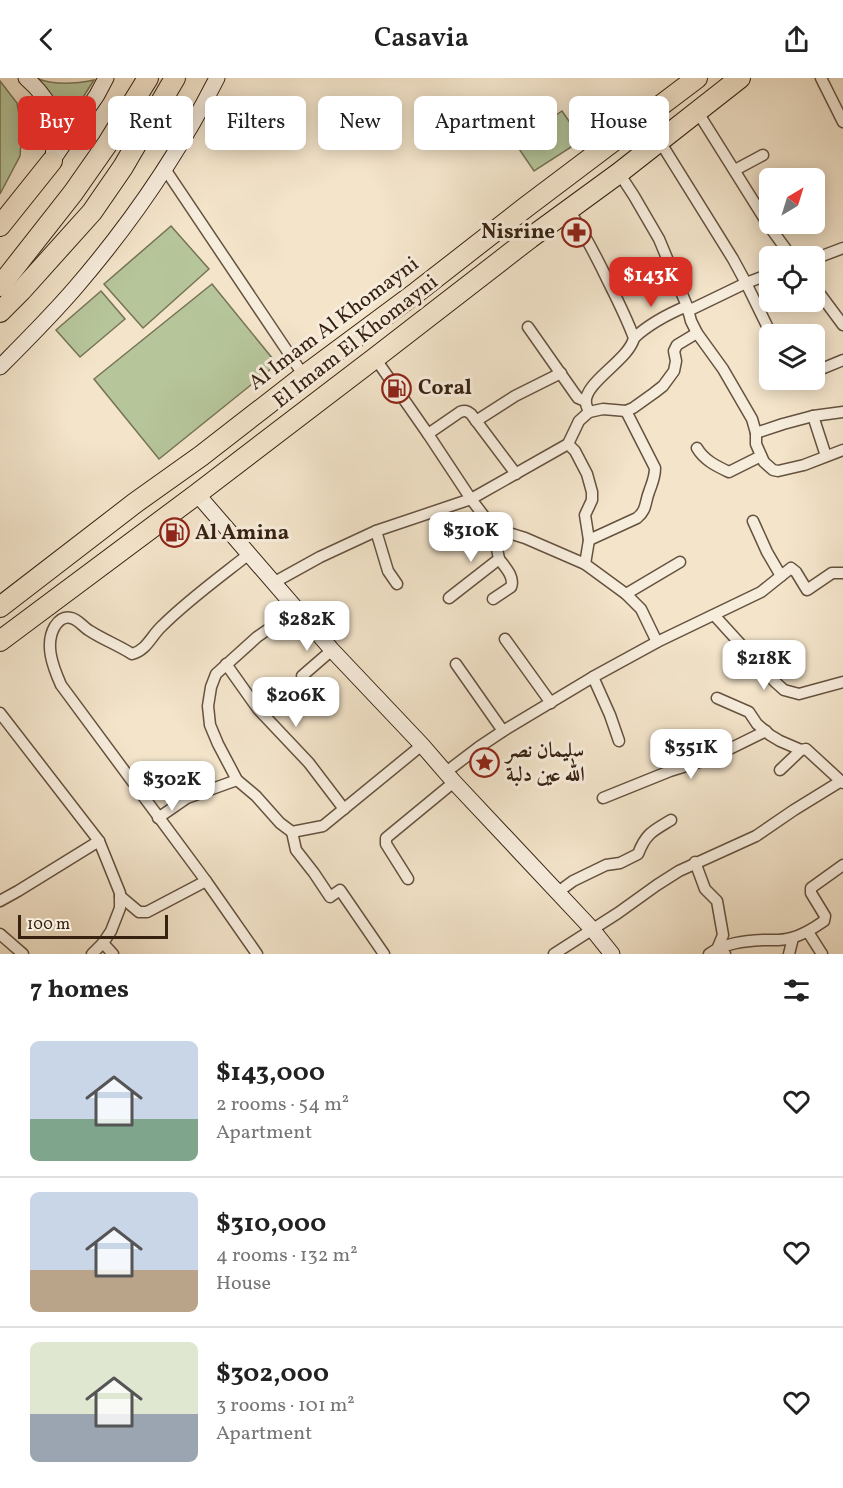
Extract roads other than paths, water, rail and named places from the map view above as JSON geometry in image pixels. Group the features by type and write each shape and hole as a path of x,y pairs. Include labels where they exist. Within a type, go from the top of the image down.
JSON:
{"highway":[{"path":"0,312 7,285 108,142 148,78"},
{"path":"0,325 7,285 92,212 123,167 175,78"},
{"name":"Al Imam Al Khomayni","path":"0,608 135,503 201,456 697,78"},
{"name":"El Imam El Khomayni","path":"669,132 740,78"},
{"name":"El Imam El Khomayni","path":"0,641 197,494 517,247 647,150"},
{"path":"0,226 52,161"},
{"path":"543,194 537,209 540,214 547,218 564,213"},
{"path":"501,226 517,223 524,228 523,239 517,247"},
{"path":"0,590 39,572 47,572"}],"street":[{"path":"26,78 46,99 51,111 55,134 52,161"},
{"path":"52,161 106,78"},
{"path":"0,367 76,288 125,226 165,169 198,116 217,78"},
{"path":"821,78 839,104 843,122"},
{"path":"697,111 784,246"},
{"path":"665,150 746,283 766,324"},
{"path":"735,170 763,155"},
{"path":"165,169 304,376"},
{"path":"619,173 659,239 697,333 723,369 752,419 756,444 764,462 773,470 778,471 804,465 826,456 841,454"},
{"path":"564,213 581,228 634,338"},
{"path":"825,255 843,248"},
{"path":"273,583 311,561 376,531 471,499 568,444 587,407 592,387 630,348 634,338 643,330 669,314 759,278"},
{"path":"825,301 843,325"},
{"path":"528,327 578,398 587,407 626,411 663,386 675,368 675,348 697,333"},
{"path":"375,358 471,499 494,528 499,559 513,580 513,584 493,599"},
{"path":"825,367 843,360"},
{"path":"476,421 515,396 561,373"},
{"path":"589,540 642,514 653,484 656,468 626,411"},
{"path":"428,434 460,412 471,414 516,474"},
{"path":"756,433 813,416 843,412"},
{"path":"813,416 826,456"},
{"path":"568,444 575,451 587,474 592,492 592,500 585,515 589,540 585,564"},
{"path":"697,448 715,466 729,472 761,456"},
{"path":"197,494 332,650 422,744 592,929 612,954"},
{"path":"753,521 781,576"},
{"path":"494,528 525,538 585,564 626,594 641,609 657,642"},
{"path":"376,531 388,571 398,584"},
{"path":"249,554 161,627 148,644 138,652 132,654 89,631 73,618 64,618 58,622 50,638 51,654 61,685 257,954"},
{"path":"449,598 499,559"},
{"path":"626,594 680,562"},
{"path":"408,879 387,844 386,838 479,747 593,677 657,642 761,592 791,568 807,590 832,573 843,573"},
{"path":"296,610 257,637 216,674 208,706 210,725 237,780 292,832 296,850 330,897 340,890 384,954"},
{"path":"714,615 784,690 798,694 843,682"},
{"path":"505,639 551,703"},
{"path":"302,676 332,650"},
{"path":"226,664 258,709 309,763 344,809"},
{"path":"456,664 503,731"},
{"path":"593,677 619,741"},
{"path":"554,954 695,862 756,836 794,810 842,782 806,749 801,750 780,741 758,724 749,712 717,698"},
{"path":"0,713 99,841 110,866 120,896 120,908 111,931 92,954"},
{"path":"603,798 670,771 709,759 766,731"},
{"path":"292,832 323,826 422,744"},
{"path":"780,770 801,750"},
{"path":"159,818 187,798 237,780"},
{"path":"558,892 573,881 606,865 620,864 638,854 647,836 671,820"},
{"path":"0,901 99,841"},
{"path":"695,862 705,889 717,902 723,935 717,952"},
{"path":"717,952 729,944 793,938 808,932 824,921 825,916 811,893 811,888 843,865"},
{"path":"120,896 139,912 147,912 206,881"},
{"path":"808,932 822,954"},
{"path":"0,934 23,954"},
{"path":"789,954 793,938"},
{"path":"102,943 113,954"}],"place":[{"name":"Nisrine","path":"576,232"},
{"name":"Coral","path":"397,388"},
{"name":"Al Amina","path":"174,533"},
{"name":"سليمان نصر الله عين دلبة","path":"485,763"}]}
